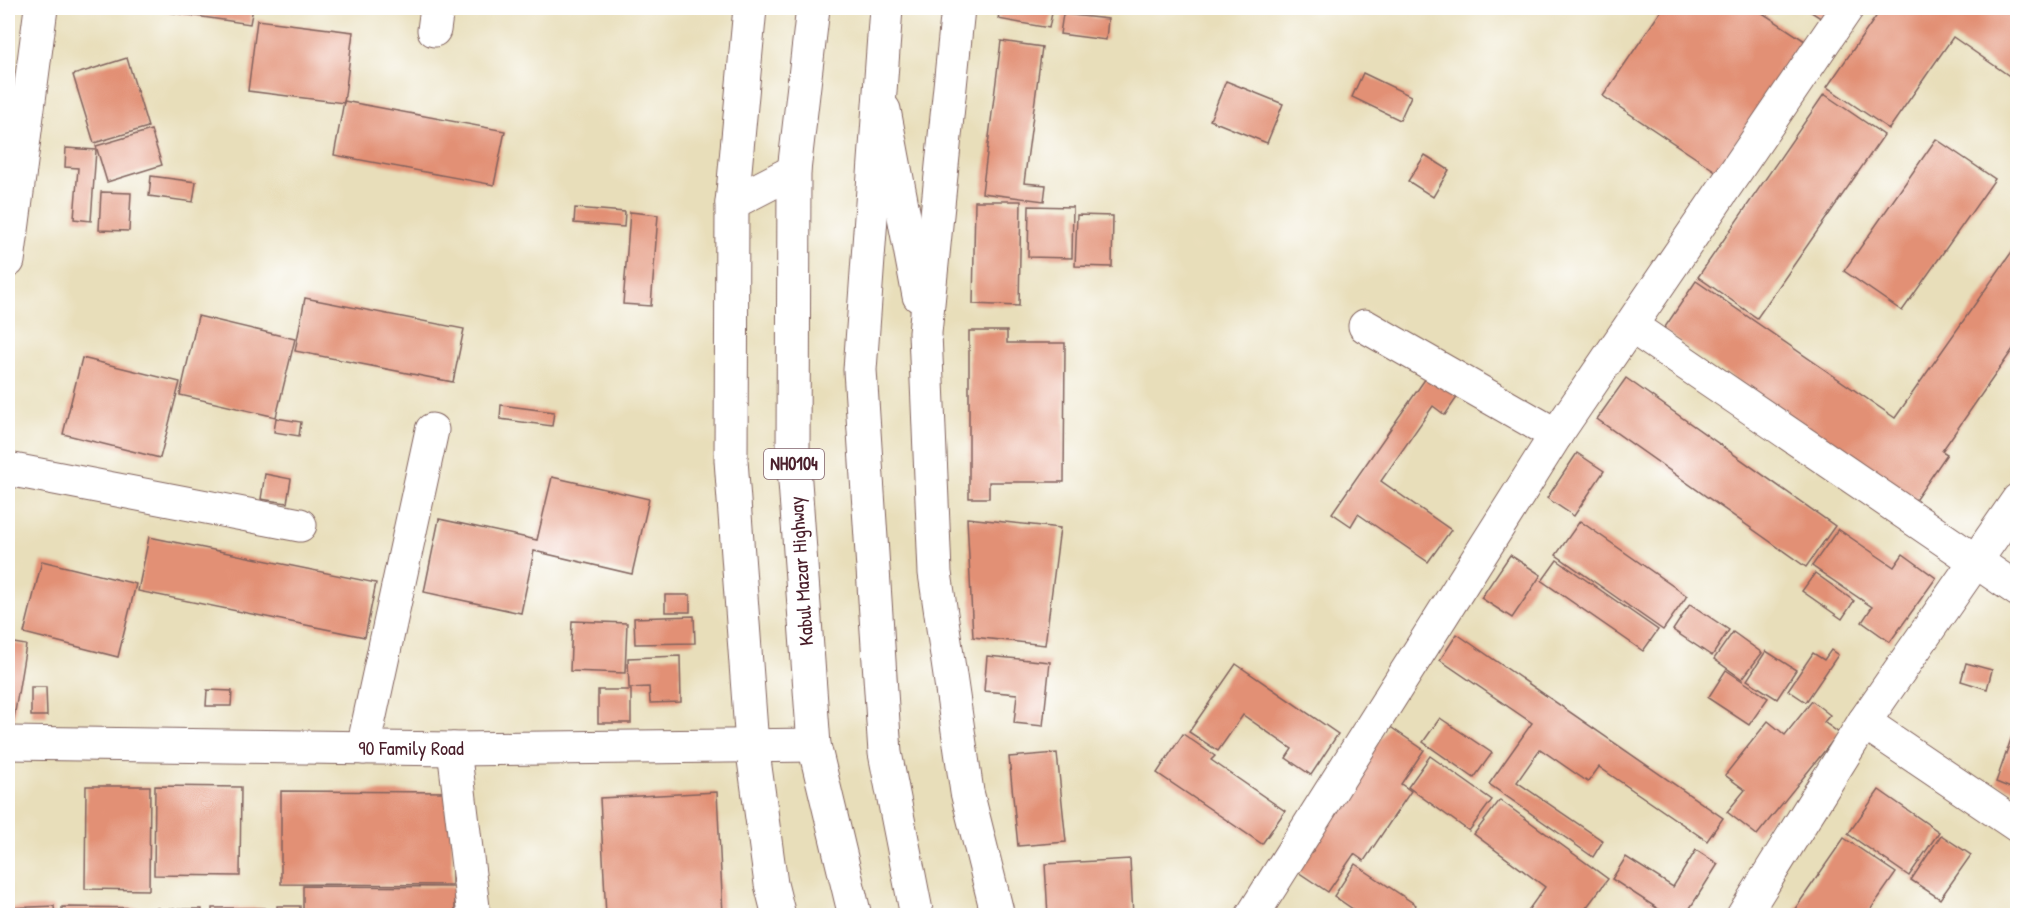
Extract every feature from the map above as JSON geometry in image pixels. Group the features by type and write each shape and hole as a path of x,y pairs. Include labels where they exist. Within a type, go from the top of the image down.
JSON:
{"main road":[{"path":"8,261 41,8"},
{"path":"750,8 732,203 731,460 752,745 771,884 779,915"},
{"name":"Kabul Mazar Highway","path":"813,8 794,171 793,454 814,745 855,915"},
{"path":"886,8 860,370 885,753 917,915"},
{"path":"958,8 926,333 934,573 967,792 998,915"},
{"path":"1261,912 1556,435 1847,8"},
{"path":"879,86 926,333"},
{"path":"732,203 794,171"},
{"path":"1365,326 1556,435"},
{"path":"1631,326 2018,590"},
{"path":"363,748 432,430"},
{"path":"8,469 300,525"},
{"path":"1743,915 1864,722 1974,560 2018,500"},
{"path":"1864,722 2018,826"},
{"name":"90 Family Road","path":"8,744 454,749 814,745"},
{"path":"454,749 474,915"}],"building":[{"path":"155,8 253,8 250,24 155,10"},
{"path":"1000,8 1053,8 1049,28 998,19"},
{"path":"1663,8 1755,8 1805,41 1717,172 1603,96"},
{"path":"1805,8 1830,8 1822,19"},
{"path":"1882,8 2018,8 2018,68 2011,77 1953,37 1889,129 1827,87"},
{"path":"1063,14 1108,19 1106,40 1060,34"},
{"path":"257,20 353,32 344,103 248,91"},
{"path":"1001,41 1042,47 1024,183 1046,185 1044,201 982,193"},
{"path":"127,58 148,127 94,143 73,75"},
{"path":"1363,73 1411,96 1400,120 1352,97"},
{"path":"1226,81 1283,104 1267,143 1210,120"},
{"path":"1824,94 1884,135 1757,318 1698,277"},
{"path":"344,101 505,131 494,185 334,155"},
{"path":"151,130 162,165 107,182 96,146"},
{"path":"1936,139 1995,179 1902,311 1844,271"},
{"path":"66,148 96,150 91,221 74,219 78,168 65,167"},
{"path":"1425,155 1449,170 1433,197 1408,181"},
{"path":"151,176 196,182 193,202 149,196"},
{"path":"101,192 131,193 129,231 99,230"},
{"path":"975,201 1021,201 1019,306 973,304"},
{"path":"1029,206 1073,207 1072,258 1028,257"},
{"path":"575,208 625,212 624,227 574,223"},
{"path":"630,212 658,215 651,306 623,304"},
{"path":"1077,215 1113,216 1112,267 1075,266"},
{"path":"2018,243 2018,342 1942,451 1947,454 1914,502 1663,330 1696,281 1895,418"},
{"path":"305,298 464,329 453,382 295,351"},
{"path":"198,316 295,339 276,417 180,395"},
{"path":"969,331 1007,331 1007,343 1065,343 1064,482 989,482 989,498 969,498"},
{"path":"82,358 180,382 160,458 63,434"},
{"path":"1428,375 1458,396 1445,415 1433,406 1381,481 1451,530 1428,562 1358,514 1351,526 1332,513"},
{"path":"1626,378 1835,526 1806,567 1597,419"},
{"path":"501,405 554,412 552,426 500,419"},
{"path":"276,418 301,422 299,436 274,432"},
{"path":"1577,453 1604,471 1574,516 1547,498"},
{"path":"265,474 291,479 287,503 261,499"},
{"path":"552,477 649,499 632,574 534,551 521,613 424,592 439,519 537,540"},
{"path":"967,518 1060,528 1045,645 973,637"},
{"path":"1580,521 1687,596 1663,630 1556,555"},
{"path":"1838,529 1894,567 1903,554 1936,578 1890,642 1862,622 1872,607 1812,566"},
{"path":"149,537 376,583 365,637 138,591"},
{"path":"1510,555 1541,575 1512,618 1481,598"},
{"path":"1557,560 1658,630 1643,651 1542,581"},
{"path":"42,561 136,584 118,657 24,633"},
{"path":"1815,573 1854,601 1842,619 1802,591"},
{"path":"665,595 690,595 690,612 665,612"},
{"path":"1690,604 1729,630 1712,656 1673,630"},
{"path":"694,616 695,643 635,644 634,618"},
{"path":"572,621 627,623 625,673 570,671"},
{"path":"1733,632 1762,653 1742,679 1714,659"},
{"path":"1457,634 1723,818 1707,841 1599,767 1588,782 1540,749 1517,782 1603,841 1593,857 1489,784 1532,723 1440,660"},
{"path":"8,642 26,645 14,718 8,717"},
{"path":"1831,650 1838,655 1806,702 1788,690 1813,653 1824,660"},
{"path":"1766,651 1796,670 1777,699 1747,680"},
{"path":"680,656 681,702 650,703 649,687 629,688 628,658"},
{"path":"987,656 1050,662 1043,726 1014,723 1017,694 984,691"},
{"path":"1966,663 1992,670 1987,689 1961,681"},
{"path":"1236,664 1338,734 1311,775 1286,758 1292,749 1243,715 1218,751 1189,732"},
{"path":"1726,670 1768,698 1749,725 1708,698"},
{"path":"31,687 46,687 47,716 31,716"},
{"path":"207,690 232,691 231,706 206,706"},
{"path":"598,690 631,690 631,723 598,723"},
{"path":"1812,701 1830,715 1824,722 1839,733 1757,835 1727,812 1745,790 1725,775 1768,721 1785,735"},
{"path":"1440,718 1492,753 1474,778 1423,742"},
{"path":"2018,722 2018,791 1996,782"},
{"path":"1389,726 1424,750 1401,784 1411,791 1364,861 1354,854 1328,892 1292,868"},
{"path":"1183,734 1215,756 1211,760 1285,811 1262,844 1157,773"},
{"path":"1057,753 1066,842 1018,846 1009,757"},
{"path":"1430,756 1492,800 1469,831 1408,787"},
{"path":"86,786 150,786 149,890 85,889"},
{"path":"155,786 241,787 240,876 154,875"},
{"path":"1879,790 1939,832 1909,876 1848,834"},
{"path":"281,791 452,792 452,885 281,884"},
{"path":"717,792 723,915 606,916 600,798"},
{"path":"1500,800 1608,879 1580,916 1524,916 1545,887 1474,834"},
{"path":"1941,835 1971,855 1940,899 1911,880"},
{"path":"1844,838 1896,873 1866,916 1790,916"},
{"path":"1696,850 1718,864 1685,916 1669,916 1612,879 1626,857 1673,887"},
{"path":"1130,859 1133,916 1048,916 1045,864"},
{"path":"1355,864 1416,905 1410,916 1363,916 1334,896"},
{"path":"303,886 455,887 455,916 303,916"},
{"path":"54,906 55,916 8,916 8,908"},
{"path":"277,906 300,906 300,916 277,916"},
{"path":"62,907 159,908 159,916 62,916"},
{"path":"212,908 264,908 264,916 212,916"},
{"path":"161,909 202,909 202,916 162,916"}]}
